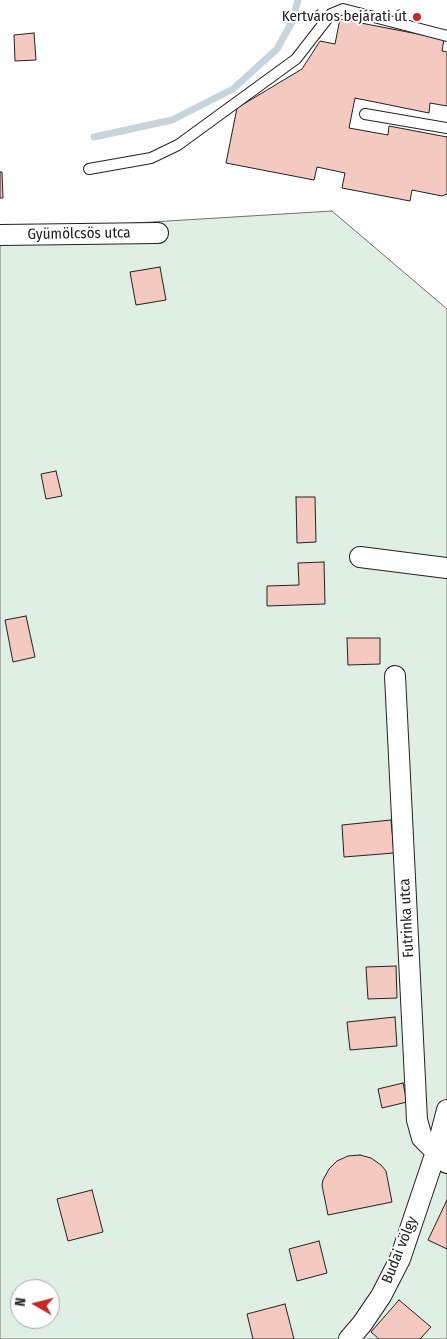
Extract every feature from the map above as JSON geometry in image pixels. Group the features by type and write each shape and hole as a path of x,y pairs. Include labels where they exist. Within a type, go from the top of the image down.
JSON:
{"street":[{"name":"Gyümölcsös utca","path":"0,235 158,233"},
{"path":"360,557 447,568"},
{"name":"Futrinka utca","path":"395,676 417,1120 422,1138 442,1158"},
{"name":"Budai völgy","path":"349,1339 381,1296 400,1259 442,1158 447,1110"}],"lane":[{"path":"89,170 150,158 178,145 296,59 331,14 343,9 447,36"},
{"path":"365,114 447,128"}],"green space":[{"path":"332,211 447,309 447,1339 0,1339 0,238 53,228"}],"building":[{"path":"340,19 444,39 442,51 447,52 447,106 430,103 429,113 355,98 349,128 388,135 389,126 447,137 447,194 442,196 412,190 410,201 342,188 345,173 317,167 314,180 226,163 237,108 302,69 320,41 335,44"},
{"path":"34,33 36,60 15,61 14,35"},
{"path":"0,172 2,172 3,198 0,198"},
{"path":"160,267 166,300 136,305 130,272"},
{"path":"56,471 62,496 46,499 41,474"},
{"path":"296,497 315,497 316,542 297,543"},
{"path":"324,562 325,604 267,606 267,586 299,585 298,563"},
{"path":"26,616 35,657 13,662 5,620"},
{"path":"347,638 380,638 380,664 348,665"},
{"path":"391,820 394,853 344,857 342,825"},
{"path":"396,966 397,998 368,999 366,967"},
{"path":"395,1017 397,1046 350,1050 347,1022"},
{"path":"403,1083 407,1102 382,1108 378,1089"},
{"path":"360,1155 371,1158 386,1171 392,1202 328,1215 322,1185 323,1180 329,1169 337,1161 348,1156"},
{"path":"92,1190 103,1232 68,1241 57,1199"},
{"path":"447,1200 447,1249 428,1240"},
{"path":"319,1241 327,1273 297,1281 289,1249"},
{"path":"399,1300 431,1327 420,1339 379,1339 371,1332"},
{"path":"285,1304 294,1339 253,1339 247,1314"}],"waterway":[{"path":"94,137 172,120 233,89 277,49 292,22 298,0"}],"place":[{"name":"Kertváros bejárati út","path":"417,17"}]}
